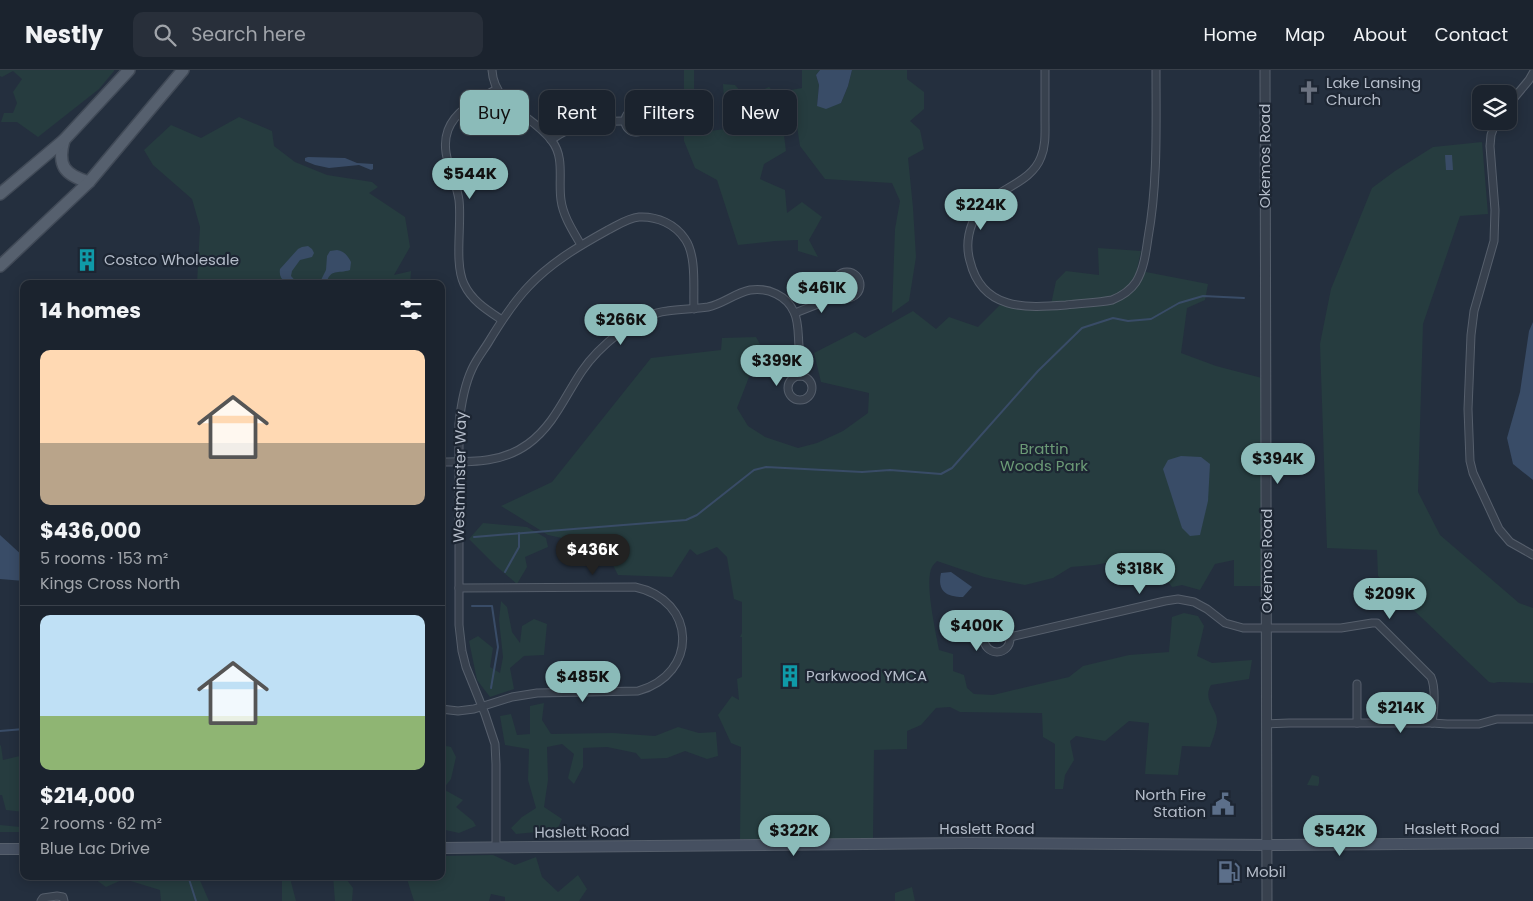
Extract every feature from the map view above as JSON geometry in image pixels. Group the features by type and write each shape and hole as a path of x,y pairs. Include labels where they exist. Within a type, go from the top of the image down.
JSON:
{"main road":[{"path":"0,194 64,140 129,70"},
{"path":"0,266 89,182 183,70"},
{"path":"64,140 60,152 62,163 72,176 89,182"},
{"name":"Haslett Road","path":"445,848 967,843 1266,845 1533,843"},
{"path":"0,849 20,849"}],"street":[{"path":"492,70 497,89 507,102 551,140 556,148 560,158 563,210 581,245"},
{"path":"1045,70 1045,140 1042,156 1028,176 989,200 976,216 970,229 968,243 968,257 973,271 981,284 992,295 1005,302 1019,306 1048,306 1106,301 1118,298 1132,287 1139,276 1152,213 1156,142 1156,70"},
{"name":"Okemos Road","path":"1265,70 1267,901"},
{"path":"1517,94 1533,74"},
{"path":"497,89 458,114 448,128 445,146 458,192 460,260 463,281 469,293 480,305 502,320"},
{"path":"551,140 569,128 584,123 624,121"},
{"path":"1493,130 1490,146 1495,210 1494,241 1493,251 1474,311 1468,409 1470,461 1473,473 1499,529 1510,542 1533,555"},
{"name":"Westminster Way","path":"496,848 495,744 466,667 459,625 459,424 465,388 473,367 502,320 528,287 541,274 581,245 624,222 637,218 651,217 665,222 686,239 693,263 694,309"},
{"path":"445,462 481,462 497,459 527,445 548,425 582,371 605,345 648,316 665,311 712,306 750,290 770,291 789,304 795,313 801,366 800,376"},
{"path":"795,313 823,302 837,293"},
{"path":"445,709 458,711 482,707 524,695 638,691 648,688 664,678 680,656 682,638 680,621 671,607 660,596 646,589 635,587 459,588"},
{"path":"1010,636 1178,599 1189,600 1198,604 1229,625 1243,628 1341,628 1372,622 1377,623 1431,677 1433,682 1434,709 1432,722"},
{"path":"1356,684 1357,723"},
{"path":"1267,724 1432,722 1479,724 1497,719 1533,719"},
{"path":"41,901 43,898 57,896 63,897 64,901"}],"green space":[{"path":"0,70 114,71 99,89 38,137 17,122 1,122 4,113 13,113 17,103 13,92 22,79 13,71 2,77 0,76"},
{"path":"684,70 694,70 694,90 684,90"},
{"path":"802,70 820,70 816,75 819,85 817,106 841,103 852,70 907,70 907,79 924,92 924,109 910,121 920,130 924,149 908,158 916,257 909,301 892,313 895,229 900,201 892,183 825,179 800,146 797,126 797,90 791,90 802,88"},
{"path":"723,84 735,85 739,90 723,90"},
{"path":"239,117 272,131 274,146 295,162 327,175 372,182 378,187 369,193 405,217 410,247 394,275 411,271 410,280 197,280 200,227 192,199 153,165 144,150 171,125 201,138"},
{"path":"723,129 723,135 784,135 786,151 764,164 760,179 785,190 787,213 802,202 822,217 809,240 818,257 798,251 798,240 738,245 717,180 695,168 684,141 684,135 713,135 713,130"},
{"path":"1482,142 1488,214 1460,216 1423,324 1418,492 1440,535 1519,603 1533,608 1533,683 1489,682 1378,576 1377,550 1327,548 1320,344 1331,289 1372,188 1433,147"},
{"name":"Brattin Woods Park","path":"1098,248 1141,251 1137,269 1208,284 1205,300 1187,308 1181,353 1216,366 1262,378 1262,586 1234,586 1234,560 1215,564 1200,590 1182,585 1172,587 1167,580 1169,560 1121,560 1071,567 1053,578 1025,585 984,577 937,561 932,567 929,584 939,650 953,654 953,671 964,675 967,688 974,694 993,695 1069,677 1083,666 1129,655 1169,652 1172,617 1184,613 1198,616 1204,626 1197,656 1212,663 1252,660 1249,679 1211,685 1208,696 1217,718 1217,723 1210,747 1182,746 1178,775 1145,774 1149,723 1129,721 1105,741 1076,736 1070,741 1074,760 1065,775 1063,789 1055,789 1055,744 1043,737 1042,713 960,712 950,707 936,708 921,725 907,731 907,749 874,750 873,839 740,839 741,747 731,743 718,715 732,696 739,700 737,679 742,677 742,637 740,637 742,633 742,602 734,599 727,557 717,547 697,555 690,549 672,577 618,575 604,547 548,535 501,506 552,482 651,358 721,350 722,338 756,337 761,346 737,408 748,426 765,437 798,448 817,443 843,431 868,413 869,393 821,382 814,353 855,332 865,338 913,311 936,329 949,317 978,327 1000,305 1025,310 1050,309 1056,281 1066,271 1099,275"},
{"path":"483,523 527,527 546,538 548,547 525,557 527,567 517,584 469,539"},
{"path":"501,601 507,607 512,632 520,643 522,626 534,619 547,624 544,655 524,656 510,668 514,689 490,697 477,680 469,641 478,636 493,648 490,667 500,673 503,657 499,620"},
{"path":"544,703 542,720 551,734 613,733 655,736 678,727 699,733 716,732 718,756 707,759 685,751 667,758 641,759 636,753 607,747 583,748 583,767 574,784 568,778 574,754 562,744 547,747 548,780 544,807 562,819 557,830 516,834 511,828 522,817 536,808 528,780 529,749 505,745 500,716 511,714 517,735 530,734 530,706"},
{"path":"0,745 3,760 20,756 20,812 6,810 2,795 0,795"},
{"path":"445,746 451,747 456,757 451,779 445,786"},
{"path":"1312,775 1319,777 1318,786 1307,785"},
{"path":"445,790 463,800 456,807 473,821 476,826 459,833 445,830"},
{"path":"0,825 20,827 20,832 0,832"},
{"path":"493,855 515,865 536,857 542,877 558,892 578,875 587,889 579,901 505,901 505,897 491,894 489,901 414,901 407,880 445,880 445,856"},
{"path":"96,880 122,880 106,887"},
{"path":"127,880 200,880 209,901 161,901 160,890"},
{"path":"282,880 292,880 296,901 282,901"},
{"path":"333,880 347,880 353,888 352,901 335,901"},
{"path":"912,887 915,901 895,901 895,893"}],"water":[{"path":"820,70 852,70 841,103 826,109 817,106 819,85 816,75"},
{"path":"1445,155 1452,155 1453,170 1446,170"},
{"path":"305,158 345,158 357,163 373,164 373,169 371,170 359,165 329,168 305,161"},
{"path":"308,246 312,249 314,253 312,257 300,260 292,271 291,276 294,280 283,280 280,269 302,247"},
{"path":"337,250 344,253 351,262 350,270 335,272 328,280 321,280 326,270 327,256 330,251"},
{"path":"1533,322 1533,480 1513,464 1507,438 1520,392 1529,331"},
{"path":"1181,456 1201,457 1210,464 1208,501 1200,535 1190,536 1182,528 1163,469 1168,460"},
{"path":"0,535 20,553 20,581 0,579"},
{"path":"951,572 972,587 963,597 952,596 942,589 940,584 941,573"}],"waterway":[{"path":"474,537 686,520 697,515 754,470 766,467 862,472 890,470 941,474 952,468 1038,371 1082,328 1113,318 1128,321 1151,319 1179,303 1203,296 1244,298"},
{"path":"505,572 519,547 519,533"},
{"path":"472,606 492,606 498,647 491,688"},
{"path":"0,731 20,729"},
{"path":"189,880 196,901"}],"place":[{"name":"Lake Lansing Church","path":"1309,92"},
{"name":"Costco Wholesale","path":"87,260"},
{"name":"Parkwood YMCA","path":"790,676"},
{"name":"North Fire Station","path":"1223,804"},
{"name":"Mobil","path":"1229,872"}]}
